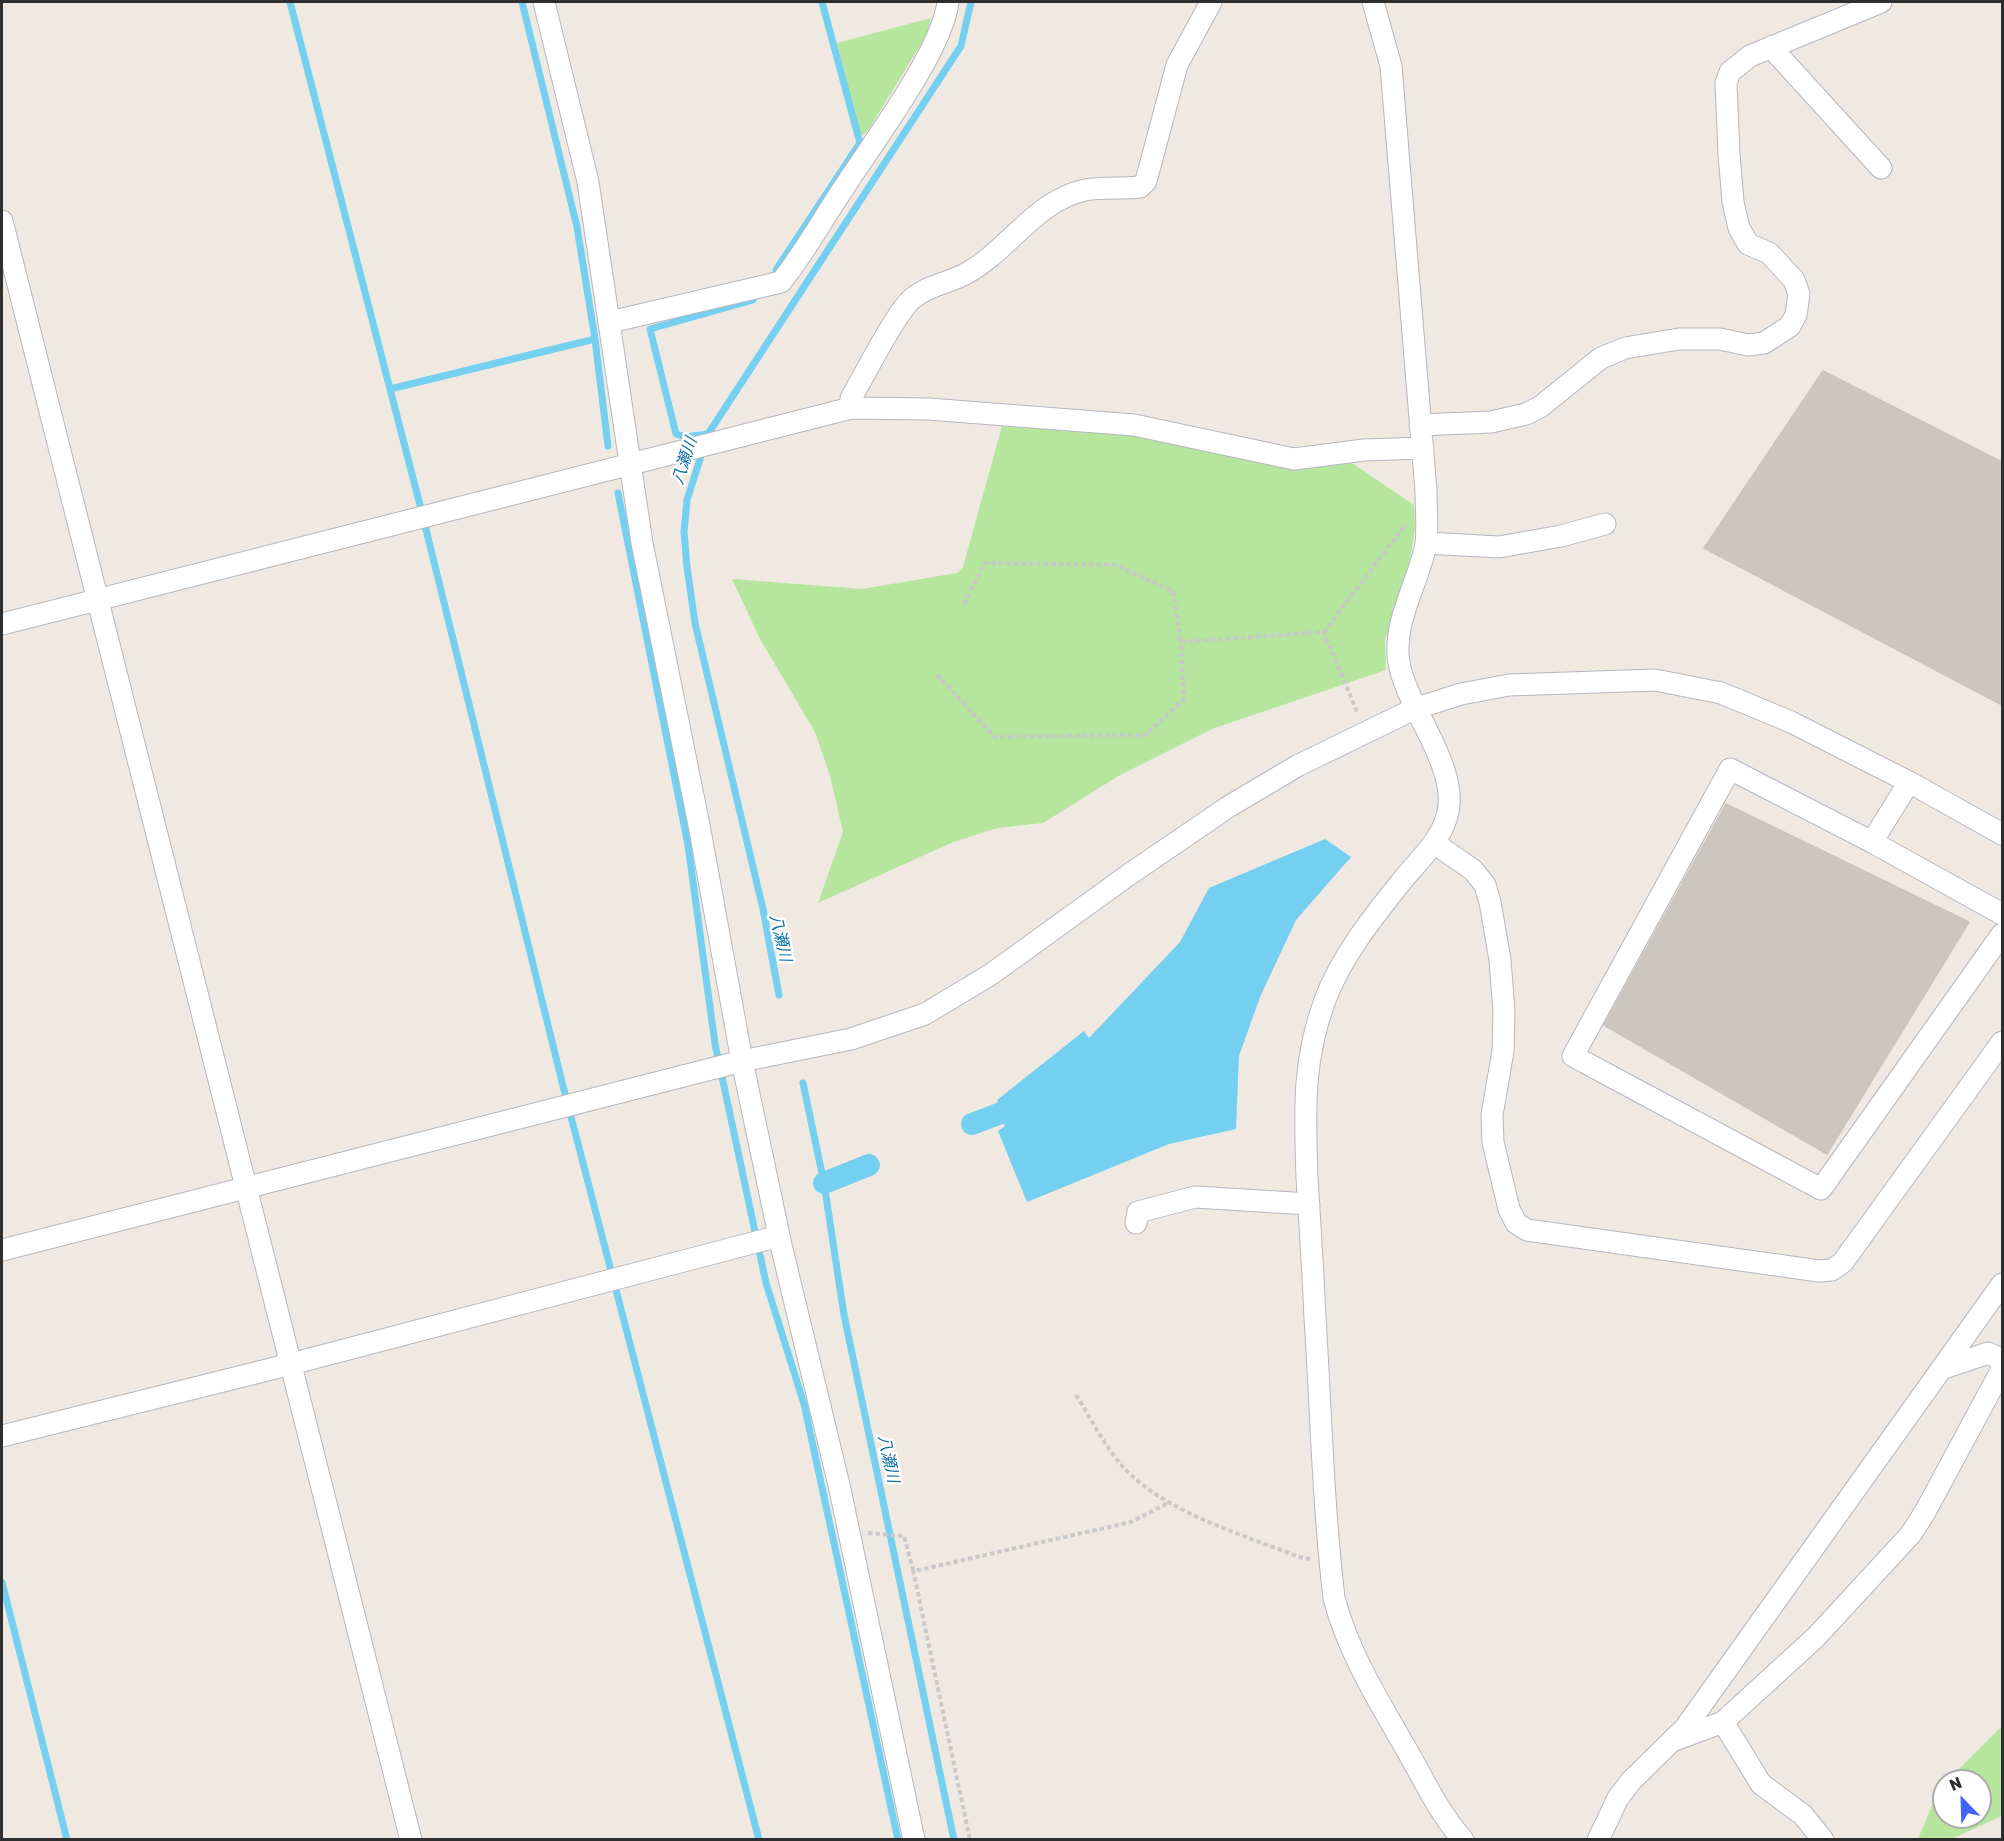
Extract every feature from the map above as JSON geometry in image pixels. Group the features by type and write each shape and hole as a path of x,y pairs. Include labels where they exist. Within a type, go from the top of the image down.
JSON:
{"street":[{"path":"544,2 588,182 629,466 742,1061 779,1236 839,1485 914,1839"},
{"path":"610,322 781,282 914,78 944,24 948,2"},
{"path":"851,408 851,398 907,303 920,293 965,275 979,266 1048,205 1086,190 1140,188 1146,181 1177,65 1211,2"},
{"path":"1373,2 1392,66 1423,448 1426,520 1426,543 1408,598 1398,650 1402,674 1414,709 1433,740 1448,790 1448,814 1434,843 1387,899 1349,954 1326,997 1311,1045 1304,1098 1309,1204 1334,1598 1350,1649 1436,1804 1463,1839"},
{"path":"1420,425 1491,422 1526,414 1540,407 1601,358 1625,348 1679,339 1720,339 1748,345 1764,343 1790,326 1796,315 1799,294 1794,280 1785,268 1769,254 1748,244 1739,228 1733,202 1726,82 1738,64 1773,46 1881,2"},
{"path":"1773,46 1778,55 1881,168"},
{"path":"2,221 411,1839"},
{"path":"2,624 851,408 929,408 1134,425 1294,459 1364,450 1423,448"},
{"path":"1426,543 1499,547 1561,536 1605,524"},
{"path":"2,1250 742,1061 850,1039 925,1014 990,975 1126,876 1228,807 1297,766 1414,709 1461,694 1509,685 1655,680 1721,693 1791,722 1909,782 2002,834"},
{"path":"2002,914 1872,842 1730,769 1573,1056 1821,1189 2002,934"},
{"path":"1872,842 1909,782"},
{"path":"1434,843 1473,870 1485,885 1490,902 1500,960 1504,1012 1503,1051 1492,1115 1493,1142 1509,1209 1516,1222 1527,1230 1819,1271 1832,1270 1843,1262 2001,1047"},
{"path":"1136,1224 1138,1212 1195,1197 1309,1204"},
{"path":"2,1436 291,1364 779,1236"},
{"path":"1598,1839 1618,1798 1631,1781 1675,1740 1813,1546 1944,1368 2002,1284"},
{"path":"1944,1368 1988,1353 2002,1360"},
{"path":"1675,1740 1722,1722 1816,1637 1911,1534 2002,1369"},
{"path":"1722,1722 1761,1784 1803,1815 1823,1839"}],"path":[{"path":"1181,642 1324,632 1410,519 1426,520"},
{"path":"937,675 995,736 1145,735 1184,699 1181,642 1173,591 1115,565 985,563 964,604"},
{"path":"1324,632 1357,712"},
{"path":"1076,1395 1118,1461 1137,1480 1170,1502 1299,1557 1330,1563"},
{"path":"913,1570 1131,1522 1170,1502"},
{"path":"868,1533 904,1536 970,1839"}],"green space":[{"path":"931,18 926,36 867,132 860,137 837,43"},
{"path":"1002,426 1130,433 1298,467 1352,463 1414,505 1415,529 1408,572 1385,640 1386,670 1212,729 1120,775 1043,823 997,828 951,843 818,903 843,832 830,776 815,732 760,639 732,579 862,589 957,573 963,567"},
{"path":"2002,1726 2002,1816 1992,1821 1992,1769 1959,1769"},
{"path":"1932,1806 1932,1829 1973,1829 1951,1839 1918,1839"}],"water":[{"path":"1325,839 1351,857 1296,920 1260,997 1239,1056 1236,1129 1169,1144 1027,1202 998,1131 1005,1126 997,1100 1084,1031 1089,1038 1180,942 1209,888"}],"building":[{"path":"1823,371 2002,462 2002,705 1704,548"},
{"path":"1726,804 1969,922 1827,1154 1604,1025"}],"waterway":[{"path":"290,2 420,505 563,1086 759,1840"},
{"path":"522,2 577,227 595,339 608,446"},
{"path":"776,270 860,143 822,2"},
{"name":"八瀬川","path":"779,995 763,909 695,623 684,532 687,500 708,434 961,46 971,2"},
{"path":"708,434 686,437 676,434 650,329 753,300"},
{"path":"390,389 595,339"},
{"path":"618,493 688,845 715,1044 766,1283 804,1404 898,1840"},
{"name":"八瀬川","path":"803,1083 824,1183 844,1315 954,1840"},
{"path":"972,1124 1001,1113"},
{"path":"824,1183 869,1165"},
{"path":"2,1582 67,1840"}]}
